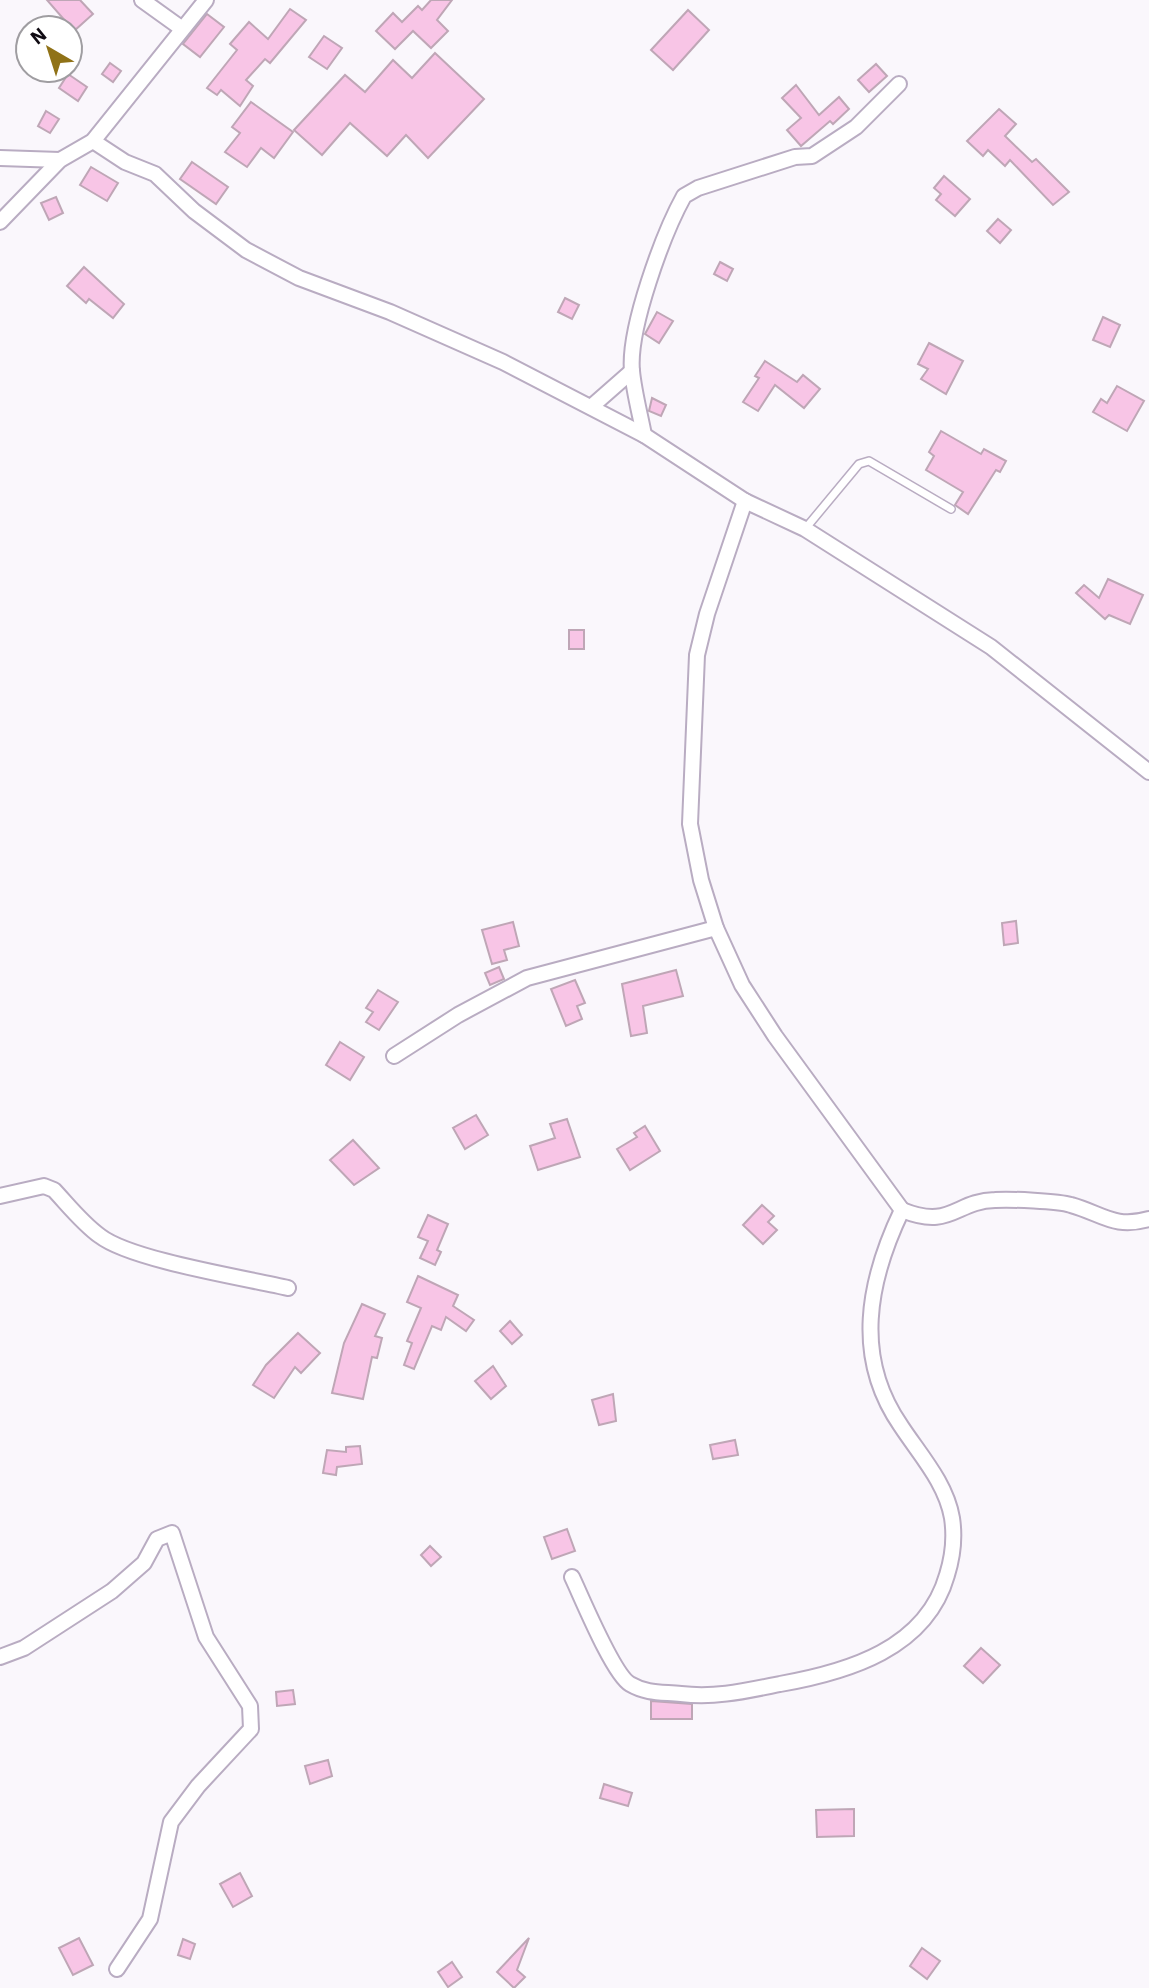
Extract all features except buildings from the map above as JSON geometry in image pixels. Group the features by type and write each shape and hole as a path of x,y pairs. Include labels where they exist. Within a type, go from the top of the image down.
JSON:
{"street":[{"path":"142,0 181,28"},
{"path":"0,222 60,160 93,141 206,0"},
{"path":"643,435 632,371 632,343 638,315 684,196 698,188 795,158 812,156 856,127 899,84"},
{"path":"93,141 125,162 155,174 194,211 246,250 299,278 390,312 503,362 643,435 745,501 805,529 991,647 1149,772"},
{"path":"0,158 60,160"},
{"path":"591,407 632,371"},
{"path":"745,501 707,614 697,655 690,824 701,880 716,928 743,985 775,1036 902,1210 925,1220 993,1199 1070,1204 1105,1220 1129,1224 1149,1219"},
{"path":"394,1056 458,1015 527,978 716,928"},
{"path":"0,1196 44,1186 54,1190 100,1237 113,1244 144,1255 288,1288"},
{"path":"572,1577 627,1682 654,1694 705,1698 824,1677 898,1645 919,1627 942,1595 954,1551 952,1518 946,1496 929,1466 898,1423 877,1381 869,1302 882,1252 902,1210"},
{"path":"0,1657 24,1648 112,1591 144,1563 157,1539 172,1533 206,1637 250,1706 251,1728 198,1786 171,1822 150,1919 117,1969"}],"lane":[{"path":"805,529 859,464 869,461 951,509"}]}
